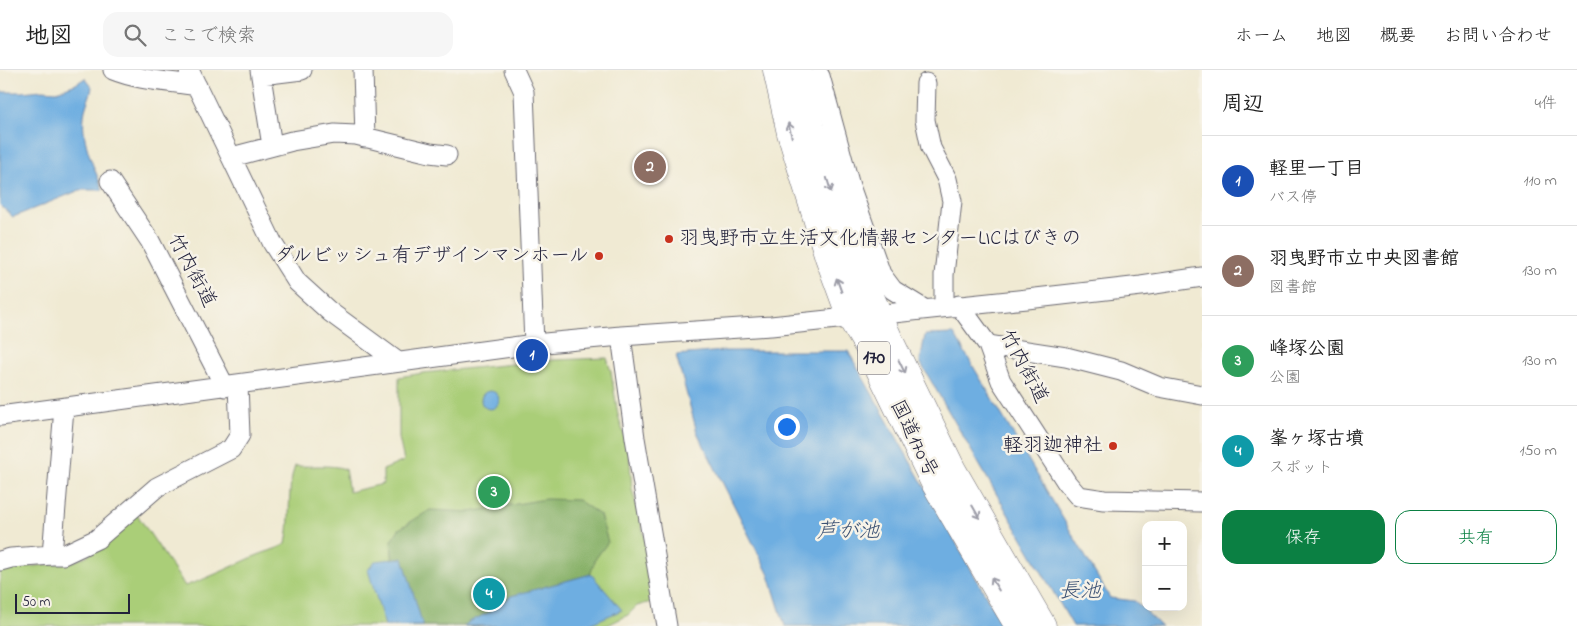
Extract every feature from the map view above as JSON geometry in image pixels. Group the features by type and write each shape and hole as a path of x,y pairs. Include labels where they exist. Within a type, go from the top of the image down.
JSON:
{"highway":[{"name":"国道170号","path":"777,70 791,133 828,256 851,317 869,347 934,481 1019,626"},
{"name":"国道170号","path":"809,73 810,126 850,251 952,470 1042,626"}],"street":[{"path":"113,70 173,82 193,78 273,244 297,282 330,312 398,362"},
{"path":"272,146 261,72 302,70"},
{"path":"363,70 365,138"},
{"path":"514,70 524,92 534,344"},
{"path":"809,73 881,274 893,290 924,309"},
{"path":"926,83 925,120 931,148 947,179 952,201 944,275 952,306"},
{"path":"232,157 272,146 334,134 365,138 447,155"},
{"name":"竹内街道","path":"110,181 150,241 231,386"},
{"path":"0,416 534,344 771,326 1141,286 1202,277"},
{"name":"竹内街道","path":"952,306 988,345 1001,381 1067,483 1078,496 1104,500 1202,502"},
{"path":"621,336 635,438 667,626"},
{"path":"988,345 1066,357 1120,371 1159,387 1202,395"},
{"path":"0,561 11,558 63,555 97,539 157,487 231,449 240,435 231,386"},
{"path":"52,555 64,408"}],"green space":[{"path":"607,358 618,415 629,451 632,489 645,538 652,597 651,602 637,606 628,615 606,626 0,626 0,569 69,563 78,560 97,550 115,536 136,513 185,586 286,544 292,475 295,466 327,466 345,469 349,492 383,484 383,470 404,461 399,438 399,377 553,360"},
{"path":"546,499 578,500 600,515 608,542 596,558 587,584 479,626 405,626 391,541 399,529 430,510 470,512"}],"water":[{"path":"85,78 92,87 85,110 85,141 103,190 80,190 13,217 0,205 0,92 57,91 76,84"},
{"name":"長池","path":"954,334 1110,598 1135,601 1142,608 1142,611 1145,611 1161,626 1073,626 920,362 925,335"},
{"name":"芦が池","path":"723,351 848,351 1003,626 785,626 769,575 697,432 676,355"},
{"path":"490,391 496,394 499,400 496,406 490,409 484,406 481,400 484,394"},
{"path":"403,558 423,626 385,626 368,570 375,561"},
{"path":"591,574 622,610 585,626 464,626 490,612 511,596"}],"place":[{"name":"羽曳野市立中央図書館","path":"650,167"},
{"name":"羽曳野市立生活文化情報センターLICはびきの","path":"669,239"},
{"name":"ダルビッシュ有デザインマンホール","path":"599,256"},
{"name":"軽里一丁目","path":"532,355"},
{"name":"軽羽迦神社","path":"1113,446"},
{"name":"峰塚公園","path":"494,492"},
{"name":"峯ヶ塚古墳","path":"489,594"}]}
